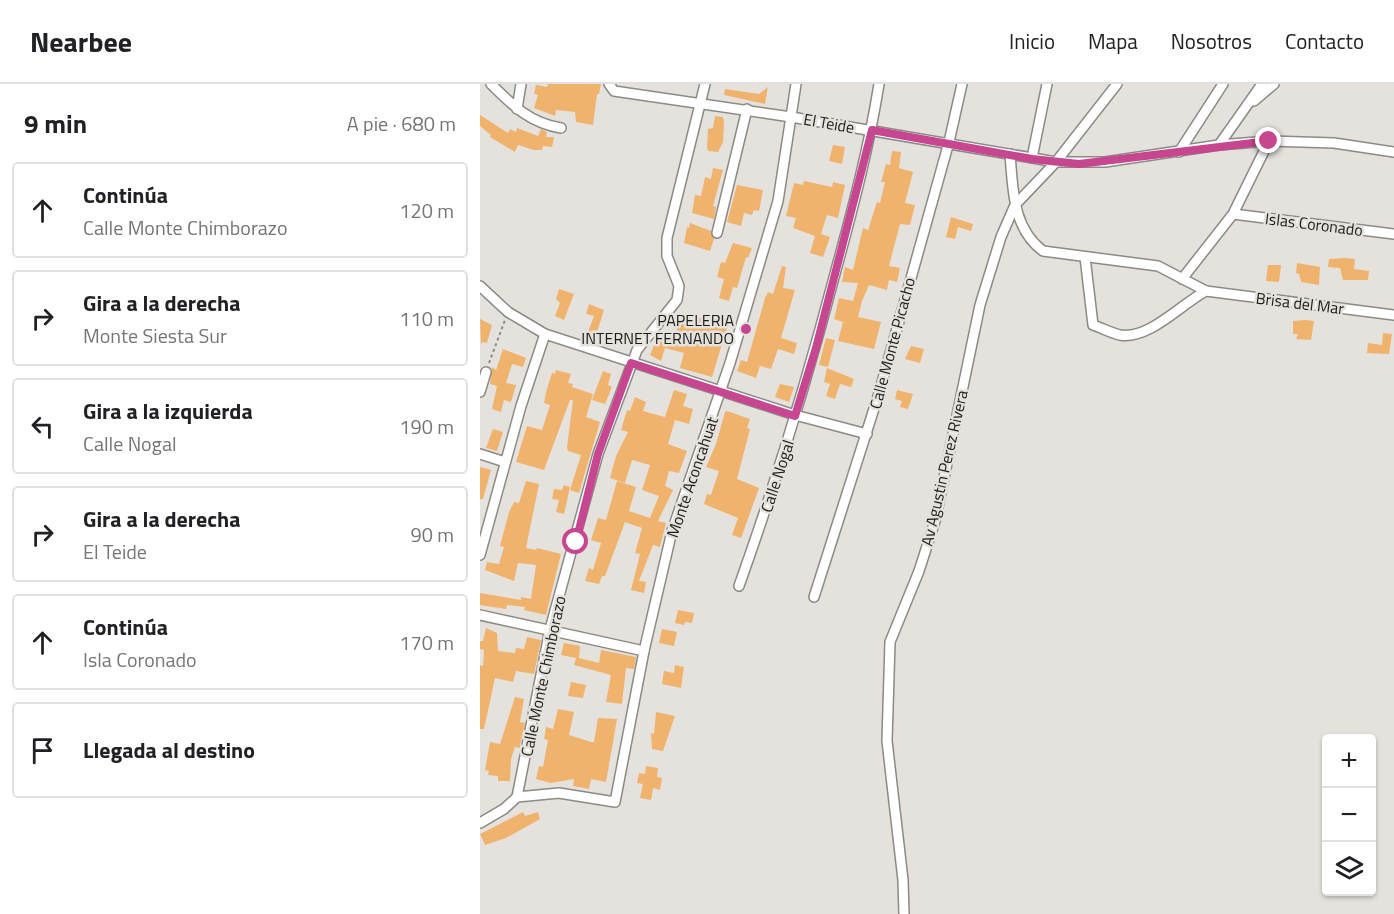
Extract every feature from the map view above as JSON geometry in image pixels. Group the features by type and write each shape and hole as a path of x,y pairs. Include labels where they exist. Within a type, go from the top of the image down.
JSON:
{"street":[{"path":"491,84 517,109 536,122 561,128"},
{"path":"517,109 521,84"},
{"path":"652,96 654,84"},
{"name":"Calle Monte Chimborazo","path":"517,797 550,629 598,454 637,350 676,300 679,286 667,256 666,238 705,84"},
{"name":"Monte Aconcahuat","path":"517,797 559,793 615,802 644,651 672,531 721,392 778,201 796,84"},
{"name":"Calle Nogal","path":"739,586 779,473 816,348 872,130 879,84"},
{"name":"Calle Monte Picacho","path":"814,597 867,434 949,142 962,84"},
{"path":"1032,159 1047,84"},
{"path":"1015,205 1056,162 1117,84"},
{"path":"1179,152 1223,84"},
{"path":"1218,145 1262,84"},
{"path":"1243,111 1274,84"},
{"name":"El Teide","path":"610,87 652,96 949,142 1056,162 1105,162 1218,145 1269,141 1334,143 1394,152"},
{"path":"717,233 747,110"},
{"path":"1182,279 1233,214 1269,141"},
{"name":"Brisa del Mar","path":"1010,154 1015,205 1024,229 1035,245 1042,250 1056,254 1146,264 1169,271 1206,291 1394,315"},
{"name":"Av Agustin Perez Rivera","path":"904,914 903,880 887,741 890,642 919,571 935,521 980,305 1001,237 1015,205"},
{"name":"Islas Coronado","path":"1233,214 1394,234"},
{"path":"1085,257 1093,325 1121,335 1144,333 1186,301 1206,291"},
{"path":"480,286 508,312 545,334 795,416 867,434"},
{"path":"480,555 505,462 545,334"},
{"path":"480,392 486,372"},
{"path":"480,454 505,462"},
{"path":"480,615 644,651"},
{"path":"480,823 504,809 517,797"}],"path":[{"path":"486,372 508,312"}],"building":[{"path":"548,84 601,84 599,94 597,94 593,125 576,122 575,112 556,110 555,116 534,108 538,95 534,94 536,85 547,87"},
{"path":"768,87 765,104 724,95 725,89 759,94"},
{"path":"480,115 508,133 510,129 516,132 517,128 538,136 541,129 547,132 546,137 554,137 552,147 543,146 542,150 534,150 518,145 515,152 490,137 491,135 480,126"},
{"path":"715,116 723,117 724,123 723,142 718,152 708,151 707,147 708,129 713,128"},
{"path":"833,145 845,147 842,164 829,161"},
{"path":"892,151 901,152 899,168 913,172 905,203 915,205 910,225 900,224 889,266 900,268 897,282 889,280 887,290 869,285 862,301 858,317 881,322 874,349 838,341 843,322 834,319 839,298 853,301 858,283 842,282 845,267 853,270 863,228 868,230 877,202 880,203 885,182 881,182 886,164 890,165"},
{"path":"713,168 723,170 713,206 716,207 714,219 692,213 695,195 701,196 705,177 711,179"},
{"path":"804,181 832,187 833,182 845,185 838,218 827,215 821,234 830,237 823,257 810,253 815,236 793,228 796,218 786,216 794,183 803,185"},
{"path":"737,185 763,190 759,211 754,210 752,215 744,213 741,226 727,222"},
{"path":"951,217 973,224 971,231 958,227 955,239 946,237"},
{"path":"690,223 711,231 714,239 710,251 684,243"},
{"path":"733,243 752,248 748,258 746,257 737,288 733,287 729,301 719,298 724,279 717,277 721,262 725,263"},
{"path":"1329,259 1355,259 1354,269 1369,271 1368,280 1343,280 1340,268 1328,267"},
{"path":"1297,263 1320,267 1319,285 1301,282 1299,274 1296,273"},
{"path":"1268,265 1281,265 1279,282 1266,281"},
{"path":"782,266 786,267 783,288 795,290 781,338 797,343 794,354 778,349 771,369 760,366 756,378 737,371 741,360 747,362 765,298 768,292 773,294"},
{"path":"559,289 574,294 564,320 555,316 560,303 556,299"},
{"path":"589,304 604,310 596,335 588,332 594,316 586,314"},
{"path":"712,316 729,321 712,377 680,368 684,353 665,348 661,361 650,355 659,333 675,335 680,319 694,325 697,317 708,320"},
{"path":"480,319 492,325 487,343 482,342 481,345"},
{"path":"1293,321 1314,321 1311,340 1296,339 1298,334 1293,334"},
{"path":"1383,333 1392,334 1389,354 1367,353 1368,343 1382,345"},
{"path":"826,338 835,340 828,367 819,365"},
{"path":"911,346 924,349 920,363 905,359"},
{"path":"503,349 526,358 523,367 512,364 506,383 516,385 511,402 504,400 501,412 492,409 497,386 490,384 492,367 496,370"},
{"path":"827,368 854,379 851,387 840,384 835,399 826,396 830,384 824,382"},
{"path":"556,370 571,374 568,383 573,384 572,387 593,394 586,417 600,422 579,493 570,490 581,455 568,451 567,447 573,400 570,400 544,470 516,462 527,426 542,430 550,405 544,403 546,392 552,373 555,374"},
{"path":"603,371 611,374 608,385 612,387 605,404 592,400"},
{"path":"780,384 794,387 789,402 775,397"},
{"path":"674,390 687,394 683,406 693,409 689,424 675,420 668,444 687,451 679,473 669,471 665,486 673,490 658,521 666,523 660,547 653,545 639,581 646,582 644,593 631,590 640,554 635,553 642,528 625,522 605,576 602,576 599,584 585,581 589,568 593,570 601,543 591,540 598,518 606,520 617,481 636,487 629,511 650,518 659,496 642,490 650,465 632,460 625,483 610,478 616,456 628,432 621,430 627,410 630,411 635,397 646,402 643,411 665,417"},
{"path":"897,390 913,394 908,409 900,407 902,401 895,399"},
{"path":"727,411 750,419 747,428 750,429 737,479 759,488 741,538 732,535 738,518 704,504 707,494 711,495 719,471 706,467"},
{"path":"493,429 503,432 497,451 486,448"},
{"path":"480,467 491,470 483,499 480,499"},
{"path":"526,481 539,484 526,548 536,550 537,548 561,554 546,615 524,610 525,607 507,605 506,609 480,605 480,593 521,600 521,597 531,599 536,565 518,563 514,581 485,570 487,562 499,564 504,547 500,546 509,512 514,502 519,503"},
{"path":"564,485 570,487 564,514 556,512 559,500 552,499 554,489 562,490"},
{"path":"678,610 694,613 692,623 685,622 684,625 675,623"},
{"path":"486,628 497,633 498,651 515,653 516,648 524,649 527,637 541,640 534,674 516,671 513,682 495,678 484,729 480,729 480,665 483,666 484,650 480,649 480,641 483,641"},
{"path":"662,629 677,632 674,646 659,643"},
{"path":"564,643 580,646 579,658 599,663 601,650 636,657 634,669 626,668 622,704 606,702 611,675 574,665 576,658 561,655"},
{"path":"675,665 684,667 681,688 662,684 664,671 674,673"},
{"path":"571,682 586,685 583,698 568,696"},
{"path":"515,697 524,699 520,722 525,723 520,748 515,747 511,759 510,781 498,781 498,776 488,775 489,771 485,770 490,742 500,744"},
{"path":"558,709 574,712 569,735 591,742 594,742 598,718 617,719 606,782 591,779 589,789 573,786 574,779 551,783 536,779 539,766 543,767 548,740 544,739 546,727 553,729"},
{"path":"656,712 675,716 663,751 652,749 651,733 654,734"},
{"path":"646,766 658,768 657,777 662,778 660,790 653,788 651,800 640,798 643,784 637,783 639,773 645,774"},
{"path":"523,812 525,816 538,812 540,819 506,838 485,845 480,834"}],"place":[{"name":"PAPELERIA INTERNET FERNANDO","path":"746,329"}],"route":[{"path":"576,542 598,454 631,363 795,416 816,348 872,130 949,142 1032,159 1079,164 1218,145 1269,141"}]}
